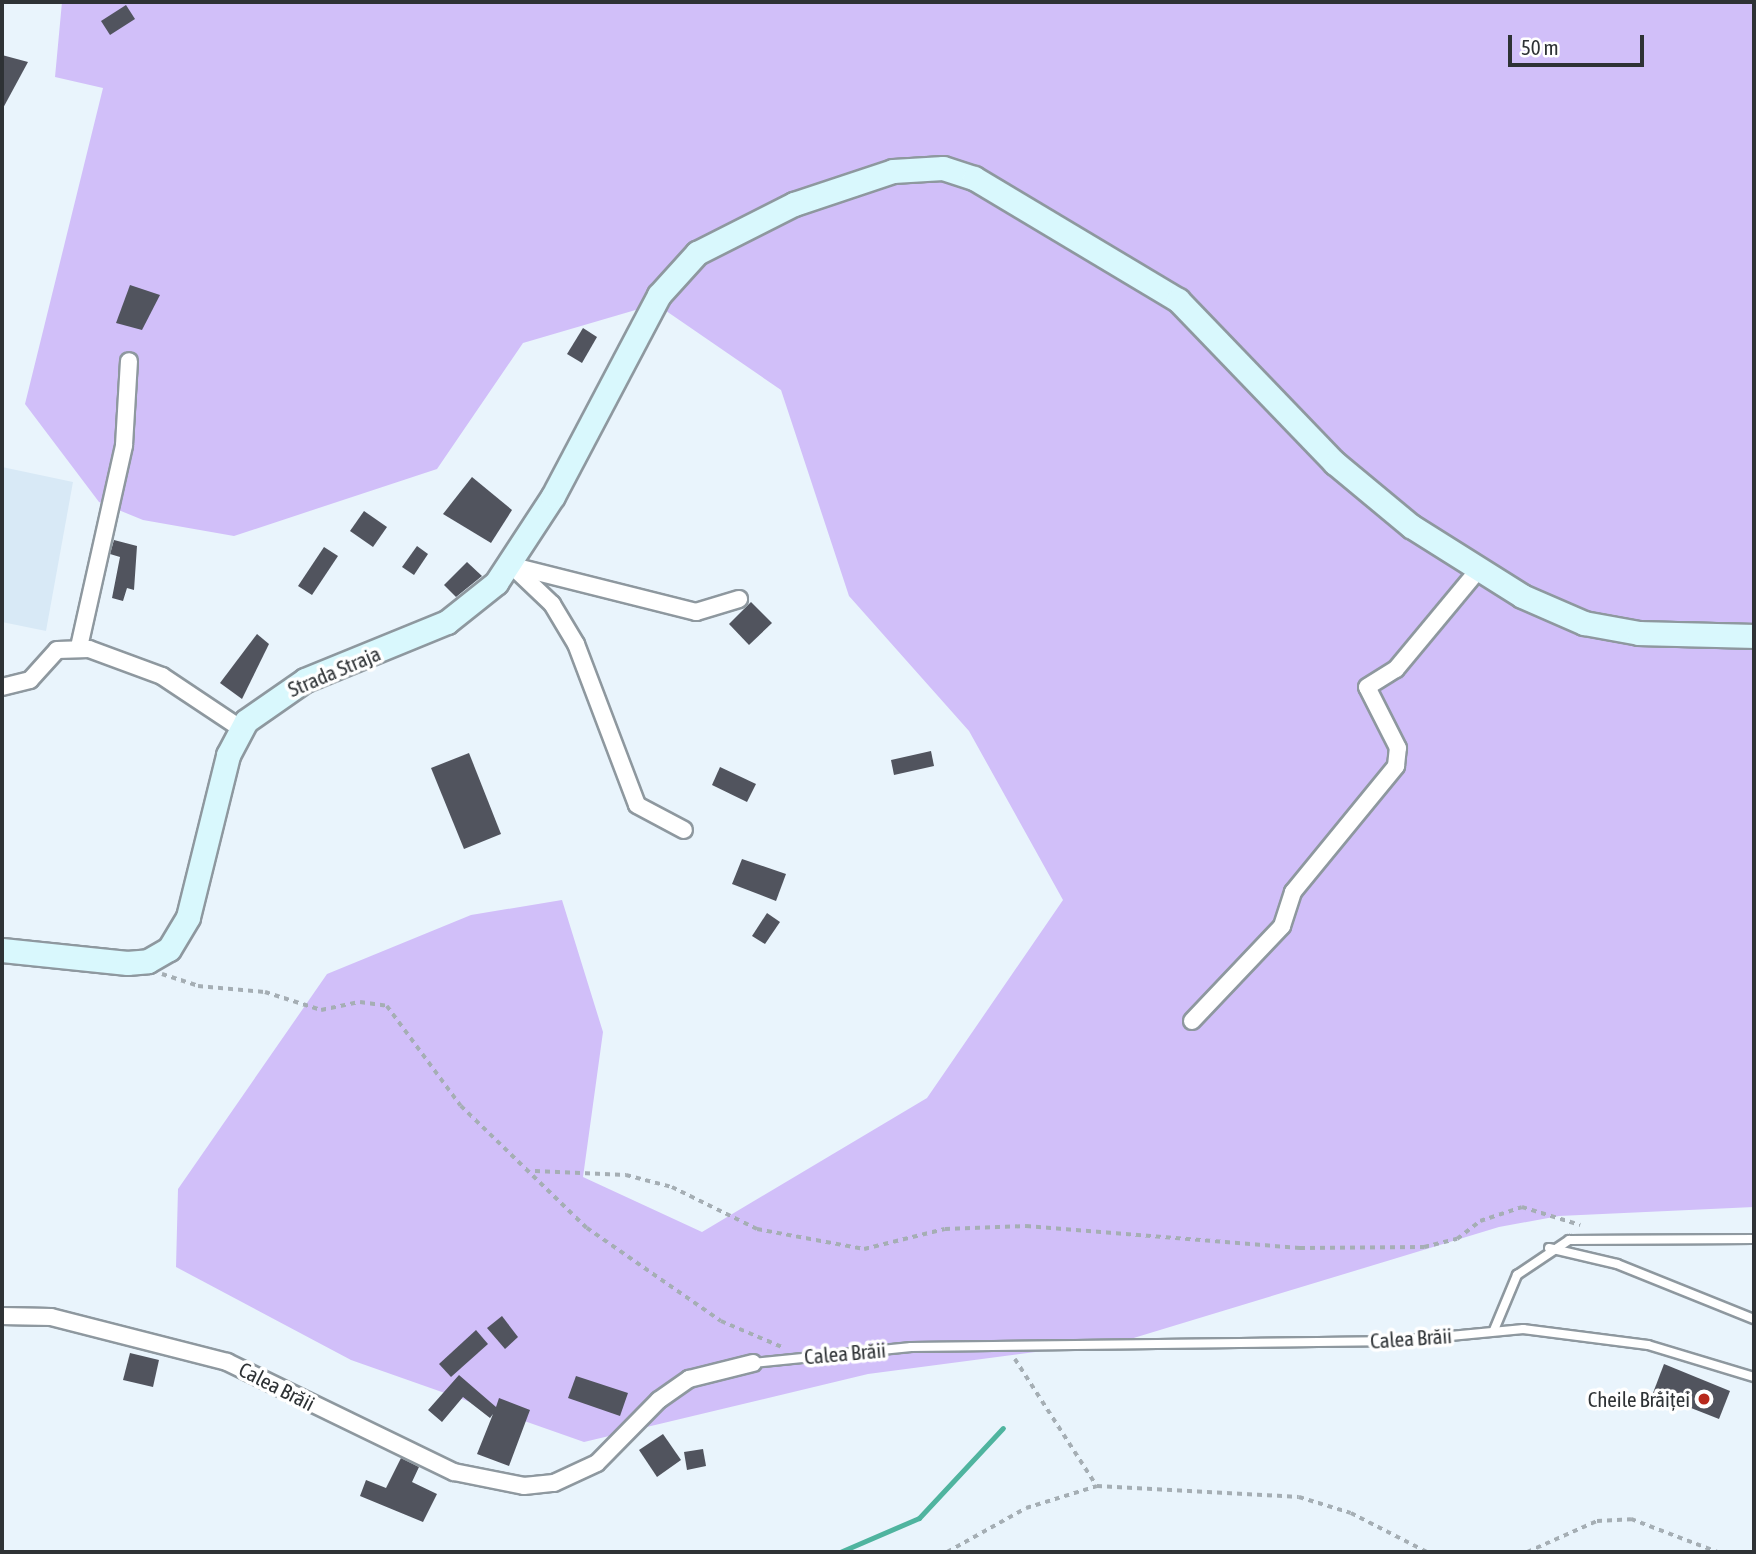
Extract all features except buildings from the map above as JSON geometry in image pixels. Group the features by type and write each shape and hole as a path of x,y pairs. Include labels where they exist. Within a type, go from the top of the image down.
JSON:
{"main road":[{"name":"Strada Straja","path":"240,728 305,680 447,621 511,565 659,295 697,253 794,204 893,171 953,171 1178,300 1335,463 1411,526 1479,569 1584,624 1639,633 1754,636"},
{"path":"2,950 148,961 169,949 188,917 240,728"}],"street":[{"path":"79,647 124,445 129,361"},
{"path":"511,565 696,612 740,599"},
{"path":"511,565 564,620 636,805 684,830"},
{"path":"1192,1021 1282,926 1293,892 1396,766 1398,748 1367,687 1396,669 1479,569"},
{"path":"2,687 30,680 57,650 79,647 162,676 240,728"},
{"name":"Calea Brăii","path":"2,1316 51,1317 227,1362 453,1472 524,1486 554,1483 597,1463 659,1400 689,1379 752,1363"}],"lane":[{"path":"1494,1330 1517,1275 1548,1248 1613,1236 1754,1239"},
{"path":"1548,1248 1617,1264 1754,1320"},
{"name":"Calea Brăii","path":"752,1363 804,1356 1006,1345 1398,1341 1494,1330 1570,1332 1636,1343 1754,1377"}],"path":[{"path":"148,961 168,979 265,992 321,1010 360,1002 387,1006 461,1106 535,1171 587,1228 721,1321 804,1356"},
{"path":"535,1171 626,1175 673,1187 757,1229 864,1250 945,1229 1026,1226 1300,1248 1424,1247 1522,1207 1613,1236"},
{"path":"1006,1345 1097,1486"},
{"path":"947,1552 1027,1508 1097,1486 1299,1497 1351,1513 1427,1552"},
{"path":"1527,1552 1597,1521 1631,1519 1718,1552"}],"shaded area":[{"path":"62,2 1754,2 1754,1207 1559,1216 1499,1227 1127,1340 868,1374 584,1442 351,1360 176,1267 178,1189 327,974 471,915 562,900 603,1032 583,1177 702,1232 927,1098 1063,900 969,731 849,596 781,390 656,304 523,343 437,469 234,536 143,520 99,502 25,404 103,88 55,77"},
{"path":"2,467 73,482 46,631 2,622"}],"waterway":[{"path":"840,1552 919,1518 1003,1428"}],"place":[{"name":"Cheile Brăiței","path":"1704,1399"}]}
